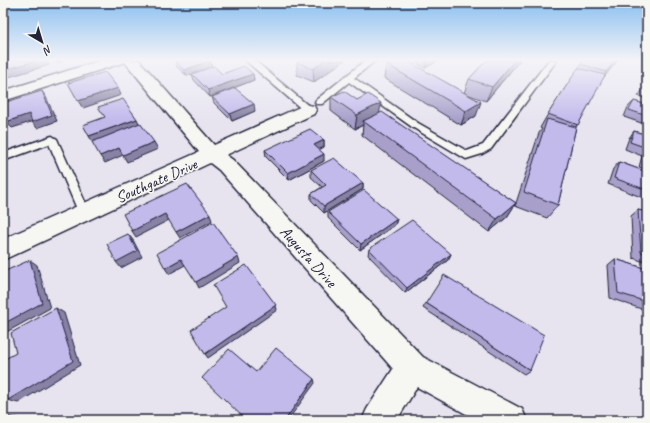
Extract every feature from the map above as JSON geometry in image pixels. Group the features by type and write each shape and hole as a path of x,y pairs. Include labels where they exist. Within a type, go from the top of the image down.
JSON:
{"street":[{"path":"3,96 55,80"},
{"name":"Augusta Drive","path":"149,80 212,155 226,166 412,368 457,394 511,420"},
{"name":"Southgate Drive","path":"3,250 212,155 313,106"},
{"path":"378,420 412,368"}],"lane":[{"path":"276,80 313,106 349,80"},
{"path":"351,80 415,125 466,155 478,152 487,147 538,80"},
{"path":"3,157 52,139 84,213"}],"building":[{"path":"79,80 111,80 118,88 78,101 68,83"},
{"path":"198,80 237,80 208,90"},
{"path":"413,80 441,80 481,102 466,111"},
{"path":"471,80 498,80 492,87"},
{"path":"570,80 602,80 578,125 548,114"},
{"path":"235,88 254,104 230,114 212,97"},
{"path":"42,91 52,115 32,122 29,114 6,122 3,113 3,103"},
{"path":"344,91 357,100 368,94 381,103 357,115 331,97"},
{"path":"123,99 137,119 89,136 83,125 105,117 98,107"},
{"path":"634,101 647,105 647,116 629,110"},
{"path":"382,112 516,203 497,219 363,121"},
{"path":"547,119 576,127 558,205 524,192"},
{"path":"140,123 154,142 123,155 119,148 100,156 92,142"},
{"path":"310,129 324,140 314,145 324,154 288,173 265,150"},
{"path":"634,131 647,135 647,148 630,142"},
{"path":"334,158 363,183 324,206 311,194 326,185 311,170"},
{"path":"619,162 647,172 647,190 614,178"},
{"path":"187,184 210,214 176,232 165,214 132,231 123,214"},
{"path":"364,190 397,219 361,244 328,212"},
{"path":"638,210 647,212 647,254 641,252"},
{"path":"412,220 451,254 407,288 369,249"},
{"path":"213,222 238,257 196,282 181,259 165,268 157,253"},
{"path":"128,234 137,251 116,262 107,244"},
{"path":"615,259 647,269 647,302 618,293"},
{"path":"30,260 42,303 3,324 3,272"},
{"path":"246,265 276,305 205,354 191,330 226,307 213,285"},
{"path":"444,275 544,335 530,370 426,303"},
{"path":"56,308 73,361 8,400 3,377 3,360 16,353 11,333"},
{"path":"276,348 314,379 285,420 246,420 202,378 229,349 256,372"},
{"path":"3,416 30,420 3,420"}]}
